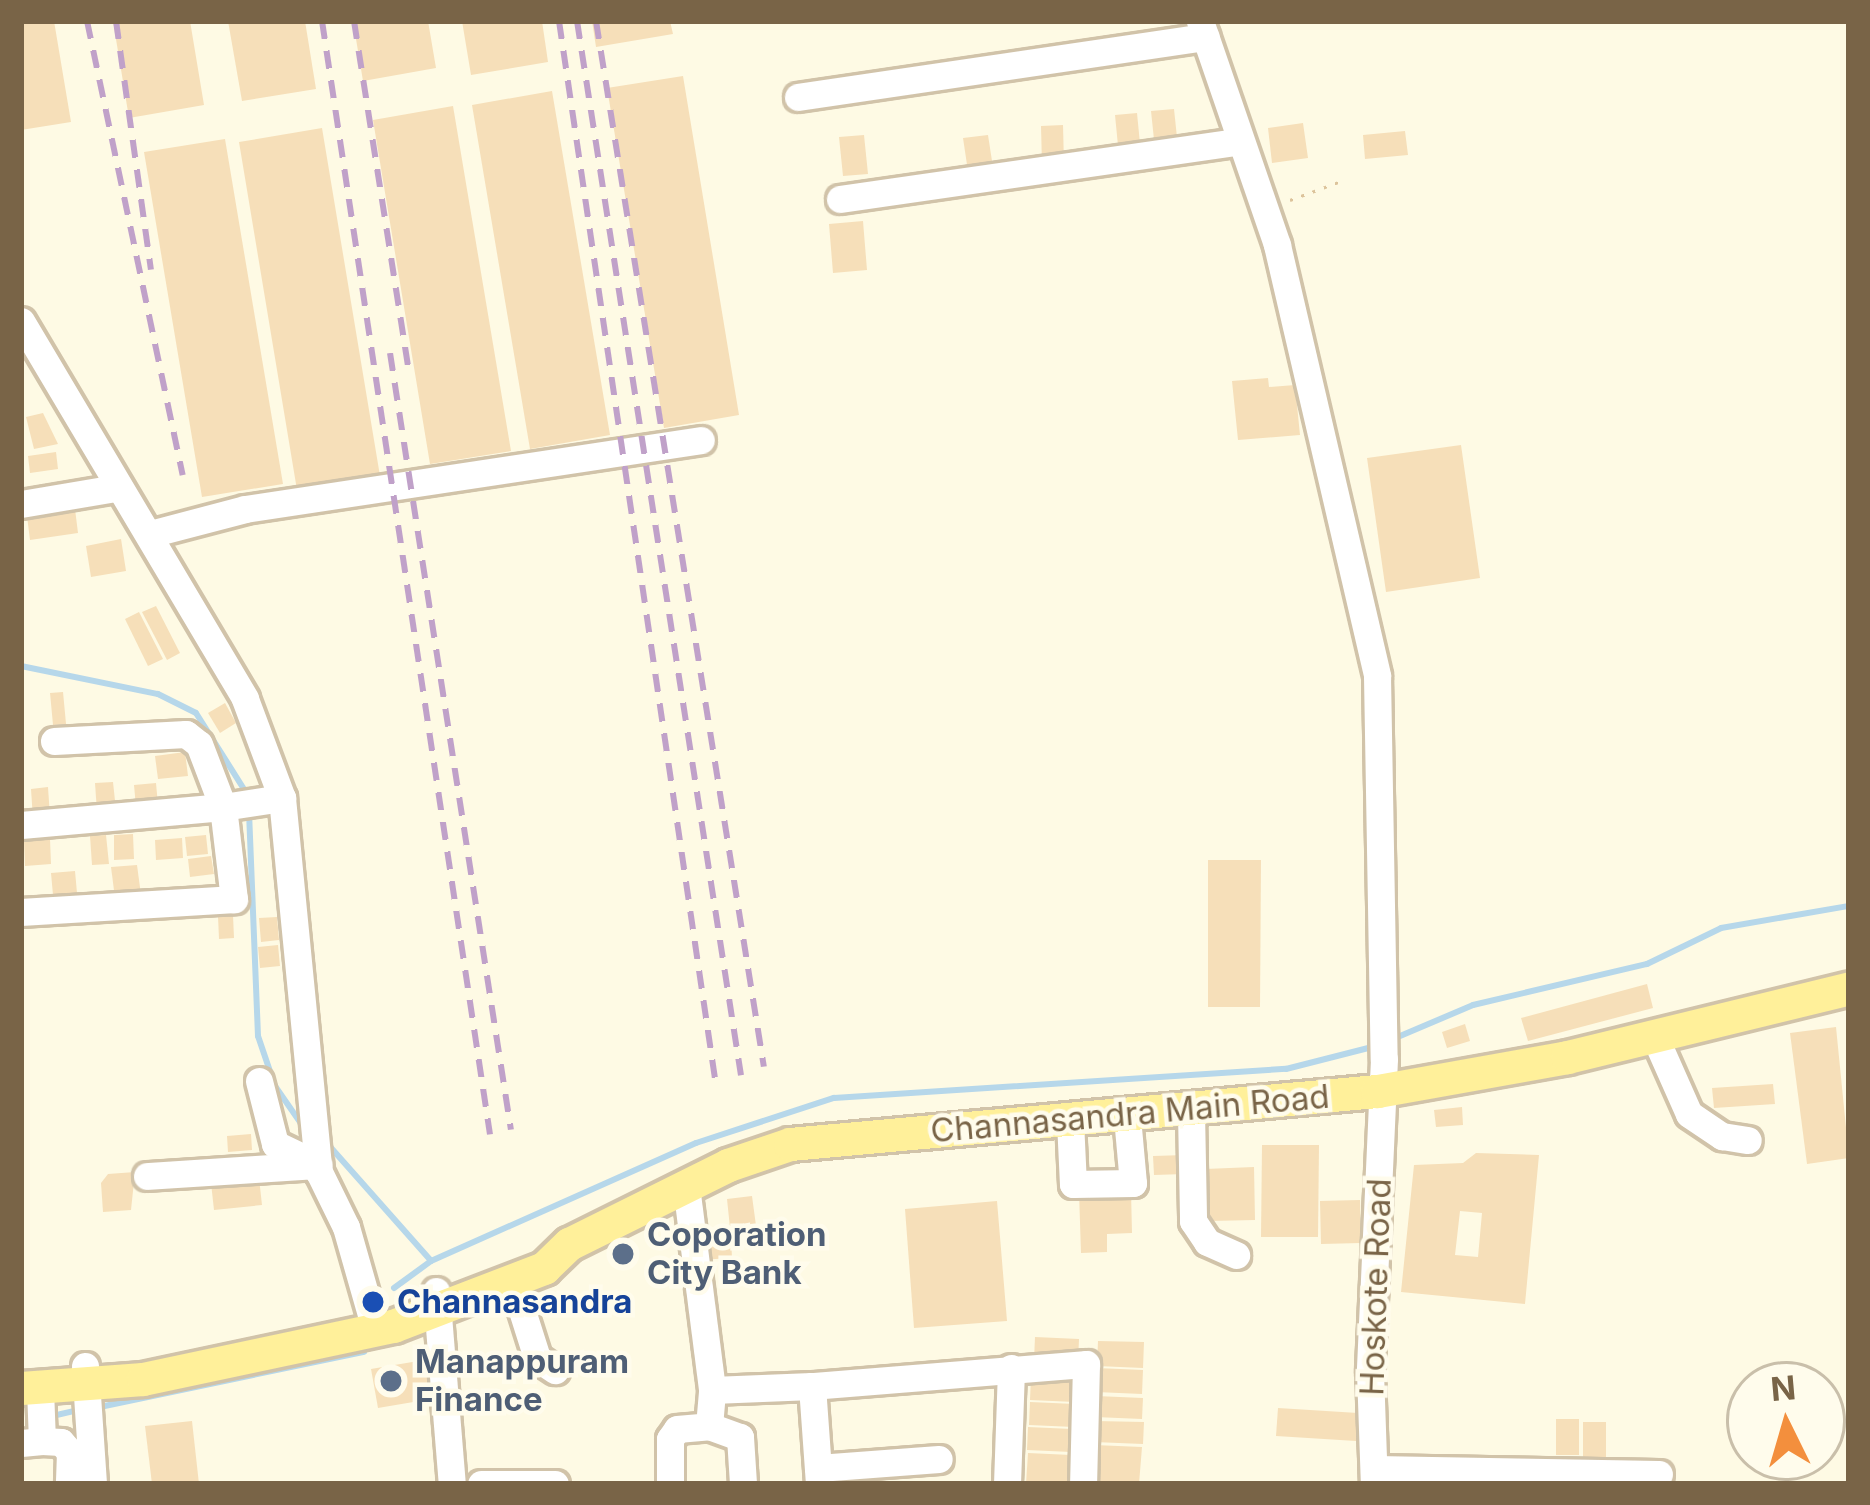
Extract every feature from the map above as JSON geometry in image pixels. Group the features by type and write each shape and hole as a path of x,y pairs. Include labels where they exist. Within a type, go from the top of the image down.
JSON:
{"main road":[{"name":"Channasandra Main Road","path":"32,1409 364,1326 512,1280 544,1268 569,1244 686,1186 790,1144 1191,1112 1381,1075 1654,1036 1849,988"},
{"path":"437,1300 538,1249 569,1244"}],"street":[{"path":"798,97 1203,29"},
{"name":"Hoskote Road","path":"1203,29 1238,142 1265,209 1376,676 1381,1075 1374,1477"},
{"path":"840,199 1238,142"},
{"path":"21,321 244,699 283,798 319,1165 364,1326"},
{"path":"150,534 245,509 701,440"},
{"path":"21,504 116,488"},
{"path":"21,912 234,899 223,807 199,744 186,734 54,741"},
{"path":"21,825 283,798"},
{"path":"1654,1036 1689,1114 1722,1136 1748,1140"},
{"path":"259,1081 274,1144 319,1165"},
{"path":"1191,1112 1193,1220 1207,1242 1236,1255"},
{"path":"1070,1121 1073,1184 1133,1184 1127,1117"},
{"path":"147,1176 319,1165"},
{"path":"686,1186 712,1390 709,1426"},
{"path":"512,1280 537,1358 555,1370"},
{"path":"437,1300 452,1484"},
{"path":"712,1390 1086,1364 1083,1484"},
{"path":"1007,1484 1011,1368"},
{"path":"812,1386 819,1476 938,1459"},
{"path":"88,1392 93,1484"},
{"path":"32,1409 70,1451 69,1484"},
{"path":"670,1484 677,1429 709,1426 740,1437 743,1484"},
{"path":"1374,1477 1658,1474"},
{"path":"481,1484 555,1484"}],"path":[{"path":"1265,209 1344,180"}],"building":[{"path":"21,21 54,21 71,122 21,130"},
{"path":"113,21 190,21 204,105 129,118"},
{"path":"228,21 305,21 316,89 242,101"},
{"path":"353,21 428,21 436,68 363,81"},
{"path":"462,21 542,21 548,62 471,75"},
{"path":"592,21 670,21 673,34 596,47"},
{"path":"683,76 739,415 664,428 607,88"},
{"path":"552,91 610,435 530,449 472,105"},
{"path":"453,106 511,451 430,464 373,120"},
{"path":"1174,109 1178,147 1155,149 1151,111"},
{"path":"1137,113 1141,154 1119,156 1115,115"},
{"path":"1303,123 1308,158 1272,163 1268,128"},
{"path":"1063,125 1064,164 1042,165 1041,126"},
{"path":"322,128 380,476 297,490 239,142"},
{"path":"1405,131 1408,155 1365,159 1363,135"},
{"path":"864,135 868,174 843,176 839,137"},
{"path":"988,135 994,174 969,178 963,138"},
{"path":"225,139 283,484 202,497 144,152"},
{"path":"863,221 867,270 833,273 829,224"},
{"path":"1268,378 1269,387 1295,385 1300,435 1238,440 1232,381"},
{"path":"43,413 58,444 34,449 26,417"},
{"path":"1461,445 1480,578 1386,592 1367,458"},
{"path":"56,452 58,469 30,473 28,456"},
{"path":"75,509 78,533 30,540 27,516"},
{"path":"121,539 126,571 91,577 86,546"},
{"path":"156,606 180,653 167,660 142,612"},
{"path":"139,612 163,659 148,666 125,619"},
{"path":"63,692 66,724 53,725 50,693"},
{"path":"225,703 236,723 220,733 208,713"},
{"path":"185,752 188,776 158,779 155,756"},
{"path":"113,782 116,810 97,812 95,783"},
{"path":"156,783 158,805 136,807 134,785"},
{"path":"48,787 50,817 33,819 31,789"},
{"path":"133,834 134,859 114,860 114,835"},
{"path":"106,835 109,864 92,865 90,836"},
{"path":"206,835 208,854 187,856 185,837"},
{"path":"182,838 183,858 156,860 155,840"},
{"path":"50,839 51,864 25,866 24,841"},
{"path":"211,856 214,874 190,877 188,859"},
{"path":"1208,860 1261,860 1260,1007 1208,1007"},
{"path":"137,865 141,895 115,898 111,867"},
{"path":"75,871 78,904 54,906 51,873"},
{"path":"233,915 234,938 219,939 218,916"},
{"path":"277,917 279,940 261,942 259,918"},
{"path":"278,945 280,966 260,968 258,947"},
{"path":"1647,984 1653,1008 1528,1041 1521,1018"},
{"path":"1465,1024 1470,1041 1447,1048 1442,1032"},
{"path":"1836,1027 1849,1158 1807,1164 1790,1033"},
{"path":"1773,1084 1775,1104 1714,1108 1712,1088"},
{"path":"1462,1107 1463,1125 1436,1127 1434,1110"},
{"path":"251,1134 252,1150 228,1152 227,1136"},
{"path":"1262,1145 1319,1145 1318,1237 1261,1237"},
{"path":"1476,1153 1539,1155 1525,1304 1401,1292 1414,1165 1463,1163","holes":["1460,1211 1482,1213 1478,1257 1455,1255"]},
{"path":"1185,1155 1185,1174 1154,1175 1153,1156"},
{"path":"1254,1167 1255,1220 1209,1221 1205,1169"},
{"path":"135,1172 131,1210 103,1212 101,1183 108,1174"},
{"path":"259,1178 262,1205 214,1210 211,1183"},
{"path":"1131,1191 1132,1233 1107,1234 1107,1252 1081,1253 1079,1192"},
{"path":"752,1196 757,1233 731,1236 732,1258 699,1260 697,1230 730,1228 727,1199"},
{"path":"1360,1200 1361,1243 1321,1244 1320,1201"},
{"path":"997,1201 1007,1321 914,1328 905,1209"},
{"path":"1035,1337 1079,1339 1078,1362 1034,1360"},
{"path":"1098,1341 1144,1342 1143,1368 1097,1366"},
{"path":"430,1359 437,1398 378,1408 371,1369"},
{"path":"1097,1368 1143,1370 1142,1394 1096,1392"},
{"path":"1031,1376 1076,1378 1075,1402 1030,1400"},
{"path":"1096,1396 1143,1398 1142,1419 1095,1417"},
{"path":"1030,1402 1075,1404 1074,1427 1029,1425"},
{"path":"1278,1408 1358,1413 1356,1441 1276,1436"},
{"path":"1556,1419 1579,1419 1579,1455 1556,1455"},
{"path":"192,1421 199,1484 152,1484 145,1426"},
{"path":"1095,1421 1144,1422 1143,1444 1094,1442"},
{"path":"1583,1422 1606,1422 1606,1459 1583,1459"},
{"path":"1028,1427 1072,1429 1071,1452 1027,1450"},
{"path":"1094,1445 1142,1447 1139,1484 1092,1484"},
{"path":"1028,1453 1071,1455 1070,1484 1026,1484"}],"waterway":[{"path":"21,666 158,694 196,713 247,794"},
{"path":"249,812 258,1036 275,1086 302,1125"},
{"path":"1393,1039 1473,1005 1647,964 1721,928 1849,906"},
{"path":"394,1288 431,1261 696,1143 834,1098 1286,1069 1376,1046"},
{"path":"325,1141 431,1261"},
{"path":"95,1408 364,1352"},
{"path":"48,1417 82,1409"}],"railway":[{"path":"87,21 183,475"},
{"path":"116,21 151,270"},
{"path":"322,21 490,1134"},
{"path":"354,21 409,374"},
{"path":"559,21 715,1079"},
{"path":"577,21 741,1075"},
{"path":"596,21 764,1067"},
{"path":"390,353 511,1130"}],"place":[{"name":"Coporation City Bank","path":"623,1254"},
{"name":"Channasandra","path":"373,1302"},
{"name":"Manappuram Finance","path":"391,1381"}]}
